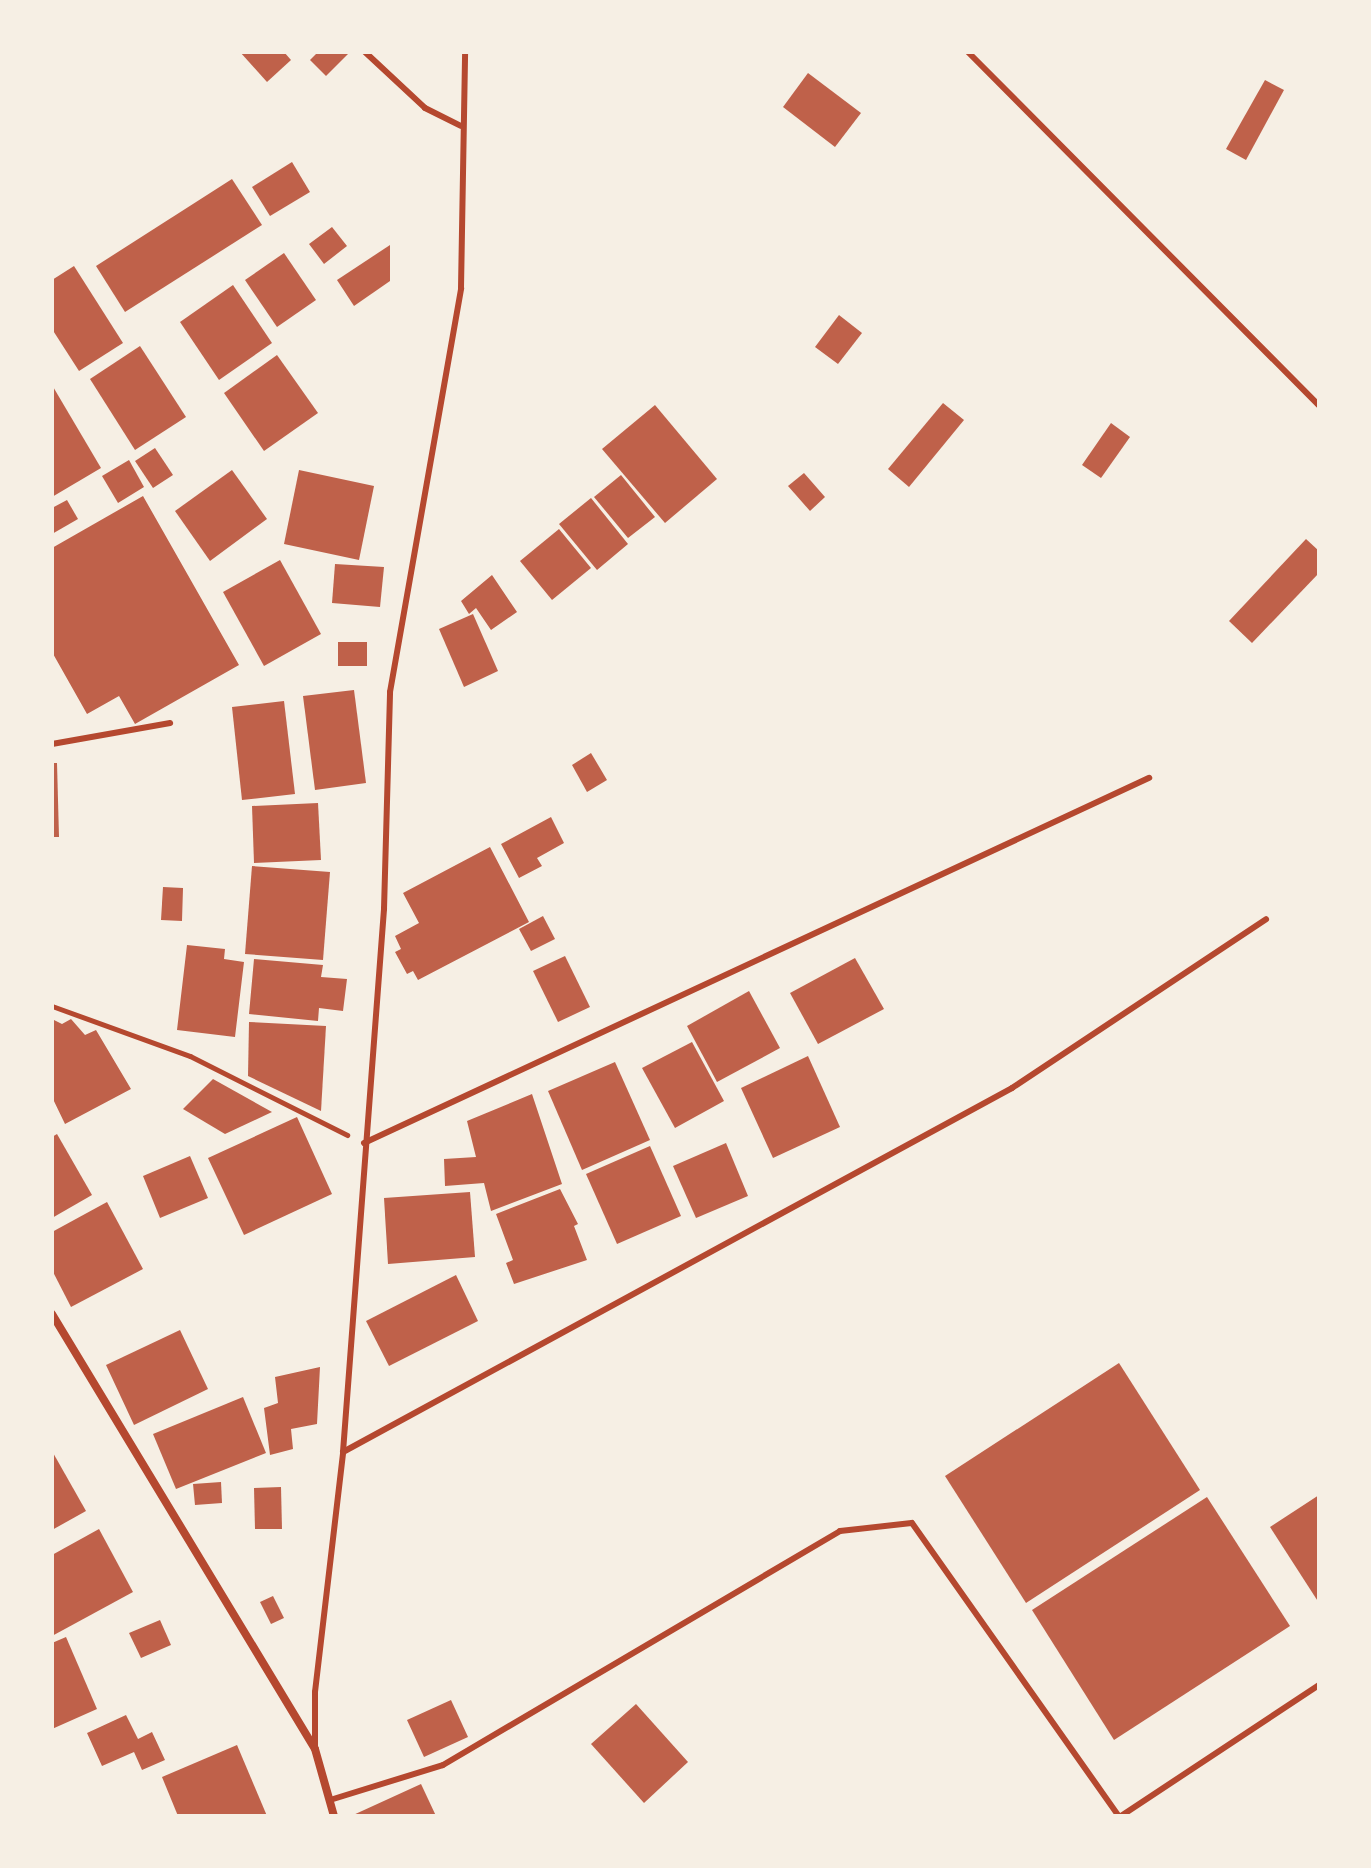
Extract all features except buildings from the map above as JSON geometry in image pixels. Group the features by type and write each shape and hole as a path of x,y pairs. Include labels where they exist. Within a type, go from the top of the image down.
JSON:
{"street":[{"path":"52,1314 315,1749 334,1816"}],"lane":[{"path":"365,52 425,108 461,126"},
{"path":"315,1749 315,1692 343,1452 384,909 390,692 461,288 461,126 465,52"},
{"path":"968,52 1319,405"},
{"path":"52,744 170,723"},
{"path":"364,1143 1149,778"},
{"path":"343,1452 1012,1088 1266,919"},
{"path":"330,1800 443,1765 840,1531 912,1523 1120,1816 1319,1685"}],"path":[{"path":"52,1006 190,1056 364,1143"}]}
